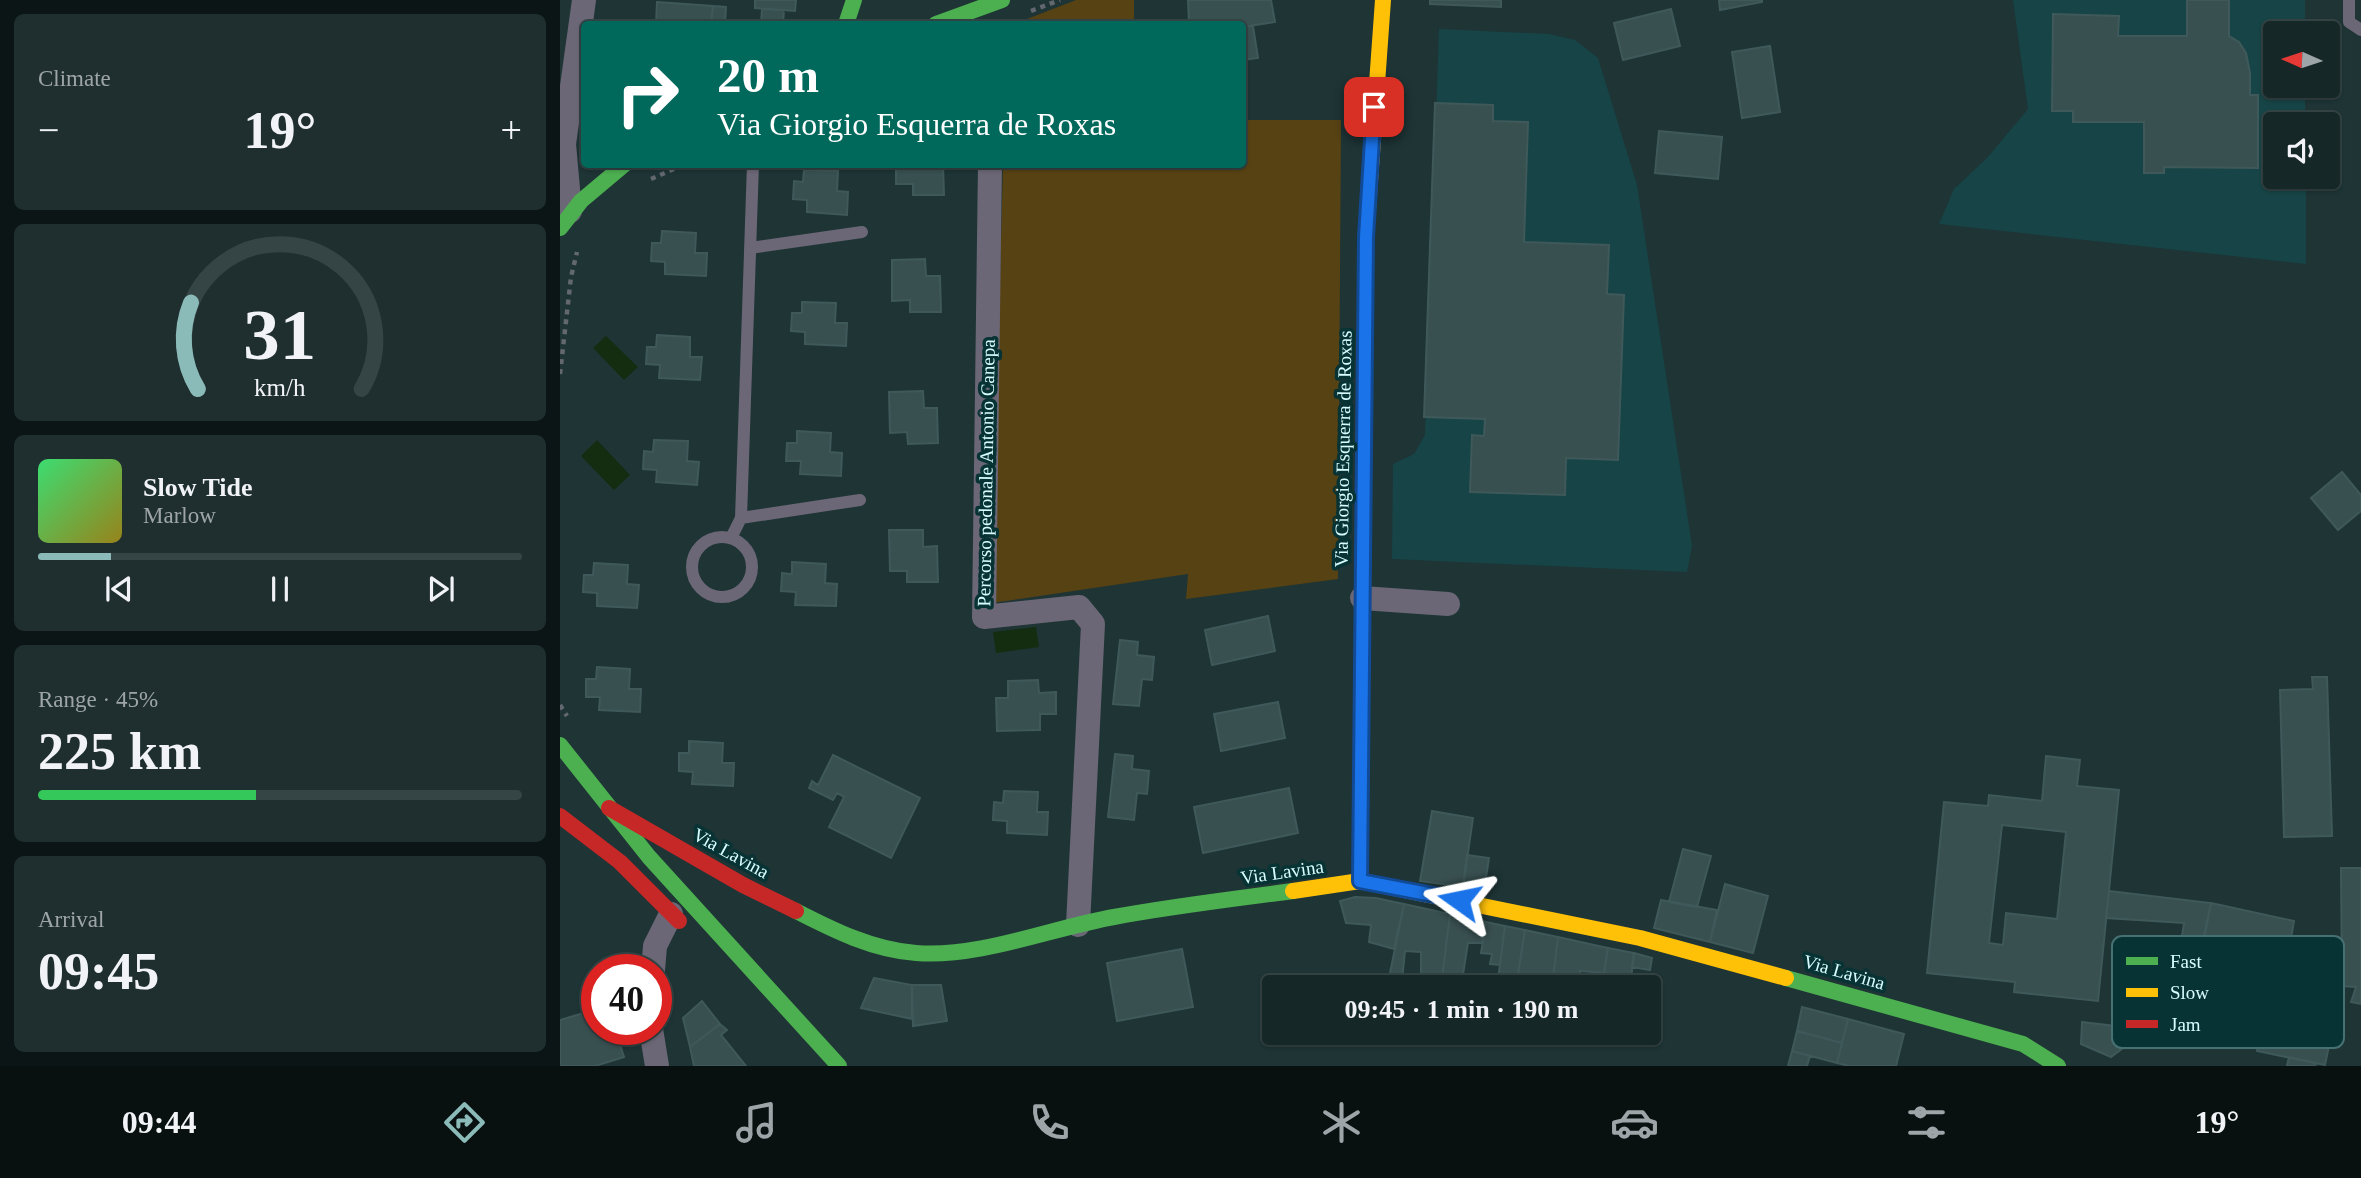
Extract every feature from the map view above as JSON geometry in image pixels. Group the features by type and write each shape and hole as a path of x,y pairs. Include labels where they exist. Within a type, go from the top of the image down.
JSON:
{"street":[{"path":"581,21 584,0"},
{"path":"847,21 854,0"},
{"name":"Via Giorgio Esquerra de Roxas","path":"1360,881 1366,237 1381,0"},
{"path":"948,21 996,9"},
{"path":"565,220 564,144 581,22"},
{"path":"565,220 598,184 620,168"},
{"name":"Percorso pedonale Antonio Canepa","path":"990,168 984,617 1079,607 1093,624 1078,925"},
{"path":"1362,598 1448,604"},
{"path":"560,745 649,857 839,1066"},
{"name":"Via Lavina","path":"609,808 743,885 834,930 875,945 916,953 969,950 1112,917 1360,881 1640,938 2023,1044 2058,1066"},
{"path":"560,816 620,862 691,931"},
{"path":"654,954 655,946 671,914"},
{"path":"711,949 803,1028"},
{"path":"654,1045 657,1066"}],"lane":[{"path":"2349,0 2349,23 2361,30"},
{"path":"731,538 741,518 753,168"},
{"path":"750,248 862,232"},
{"path":"741,518 860,500"},
{"path":"718,537 731,538 743,545 751,556 753,570 749,583 740,593 727,598 713,597 701,590 694,579 691,565 695,552 705,542 718,537"}],"path":[{"path":"649,180 676,168"},
{"path":"560,374 571,277 578,246"},
{"path":"560,705 570,721"}],"shaded area":[{"path":"1076,0 1134,0 1134,21 1022,21"},
{"path":"2013,0 2305,0 2305,21 2263,21 2263,98 2305,98 2305,112 2263,112 2263,189 2306,189 2306,264 1939,224 1954,189 1987,158 2028,109"},
{"path":"1439,29 1549,34 1575,40 1598,58 1637,185 1692,546 1687,572 1392,559 1393,464 1414,454 1425,435"},
{"path":"1246,120 1341,120 1338,579 1186,599 1188,574 992,603 1003,168 1246,168"},
{"path":"606,336 638,367 624,380 593,348"},
{"path":"597,440 630,475 614,490 581,456"},
{"path":"1036,627 1039,647 996,653 993,632"}],"building":[{"path":"755,0 796,0 795,11 755,8"},
{"path":"1188,0 1271,0 1275,22 1246,26 1246,21 1189,21"},
{"path":"1430,0 1501,0 1501,7 1430,4"},
{"path":"1719,0 1762,0 1762,2 1720,10"},
{"path":"2187,0 2229,0 2229,36 2239,42 2246,53 2250,95 2258,95 2258,168 2164,167 2164,173 2144,173 2144,122 2073,122 2073,111 2052,111 2053,14 2119,16 2118,36 2187,36"},
{"path":"657,2 713,6 711,21 656,21"},
{"path":"713,6 726,7 725,21 711,21"},
{"path":"762,9 784,10 783,21 761,21"},
{"path":"1671,9 1680,46 1623,60 1614,23"},
{"path":"1253,26 1258,58 1246,60 1246,27"},
{"path":"1770,46 1780,112 1742,118 1732,52"},
{"path":"1435,103 1493,105 1493,121 1528,122 1524,242 1609,245 1607,294 1624,295 1618,460 1566,458 1565,495 1470,492 1472,435 1484,436 1485,419 1424,417"},
{"path":"1659,131 1722,137 1718,179 1655,173"},
{"path":"896,168 943,168 944,195 913,195 913,184 896,184"},
{"path":"804,170 838,171 837,191 848,192 847,215 807,212 807,200 793,199 794,181 803,182"},
{"path":"662,231 696,233 695,253 707,253 706,276 665,274 665,262 651,261 652,243 661,243"},
{"path":"925,259 926,276 940,276 941,312 910,312 910,300 892,301 892,260"},
{"path":"802,302 836,303 835,323 847,323 846,346 805,344 805,332 791,331 792,313 802,313"},
{"path":"657,335 690,337 690,357 702,357 700,380 659,378 660,365 646,364 647,347 656,347"},
{"path":"923,391 924,408 937,408 938,443 908,444 907,432 890,433 889,392"},
{"path":"797,431 831,433 830,452 842,453 841,476 800,474 801,461 786,461 787,443 797,443"},
{"path":"654,440 688,441 687,461 699,462 697,485 656,482 657,470 643,469 644,451 653,452"},
{"path":"2342,472 2361,495 2361,511 2338,530 2311,498"},
{"path":"889,530 923,530 923,547 937,546 938,582 907,582 907,571 890,571"},
{"path":"792,562 826,564 825,583 837,584 836,606 795,605 796,592 781,591 782,573 792,574"},
{"path":"594,563 628,565 627,584 639,585 637,608 597,606 597,593 583,592 584,575 593,575"},
{"path":"1268,616 1275,651 1212,665 1205,630"},
{"path":"1120,640 1138,642 1137,655 1154,657 1152,680 1142,679 1139,706 1113,704"},
{"path":"597,667 630,669 629,689 641,689 640,712 599,710 600,697 586,697 586,679 596,679"},
{"path":"2312,677 2327,677 2332,836 2284,837 2280,690 2313,689"},
{"path":"1038,680 1039,693 1056,692 1056,714 1040,714 1040,730 997,731 996,698 1008,698 1008,681"},
{"path":"1278,702 1285,738 1221,751 1214,714"},
{"path":"689,741 723,743 722,763 734,763 733,786 692,784 693,772 679,771 679,753 689,753"},
{"path":"1115,754 1133,756 1132,769 1149,771 1147,794 1137,793 1134,820 1108,817"},
{"path":"833,755 920,798 891,858 829,827 844,797 837,793 833,800 809,788 812,781 818,785"},
{"path":"2046,756 2080,760 2077,786 2119,790 2098,1001 2014,992 2015,982 1927,973 1944,802 1988,806 1989,795 2042,801","holes":["2002,825 2066,832 2057,919 2006,913 2003,945 1989,943"]},
{"path":"1289,788 1298,833 1203,853 1194,807"},
{"path":"1004,791 1038,792 1037,812 1048,812 1047,835 1007,833 1007,821 993,820 994,802 1003,803"},
{"path":"1432,811 1473,818 1463,887 1420,881"},
{"path":"1683,849 1711,856 1697,907 1669,902"},
{"path":"1467,855 1489,858 1484,891 1463,887"},
{"path":"2341,868 2361,868 2361,1004 2351,1002 2356,987 2344,986 2344,936 2342,936"},
{"path":"1725,884 1768,896 1753,953 1710,942"},
{"path":"2109,891 2211,903 2204,936 2182,936 2184,923 2106,918"},
{"path":"1355,897 1404,904 1394,949 1369,942 1371,925 1346,923 1340,901"},
{"path":"1661,900 1717,910 1710,942 1654,928"},
{"path":"2211,903 2294,921 2291,936 2205,936"},
{"path":"1404,904 1450,914 1442,975 1421,975 1421,952 1405,951 1403,975 1390,975"},
{"path":"1450,914 1486,922 1482,943 1468,943 1463,975 1442,975"},
{"path":"1486,922 1505,926 1500,965 1490,964 1492,954 1481,953"},
{"path":"1505,926 1525,930 1518,975 1499,975"},
{"path":"1525,930 1558,937 1553,975 1518,975"},
{"path":"1558,937 1608,948 1604,973 1580,971 1580,975 1553,975"},
{"path":"1608,948 1634,953 1631,975 1604,973"},
{"path":"1182,949 1193,1007 1117,1021 1107,963"},
{"path":"1634,953 1652,958 1650,970 1632,967"},
{"path":"874,978 912,985 912,1019 861,1008"},
{"path":"912,985 941,985 947,1021 913,1026"},
{"path":"702,1001 720,1024 690,1047 683,1018"},
{"path":"1802,1007 1848,1019 1842,1043 1797,1031"},
{"path":"581,1014 581,1045 620,1045 624,1057 595,1066 560,1066 560,1020"},
{"path":"1848,1019 1904,1034 1896,1066 1849,1066 1837,1063"},
{"path":"2082,1022 2112,1026 2112,1048 2123,1048 2111,1057 2081,1044"},
{"path":"720,1024 727,1030 721,1035 746,1066 694,1066 690,1047"},
{"path":"1797,1031 1842,1043 1837,1063 1792,1051"},
{"path":"2258,1048 2329,1048 2325,1065 2257,1051"},
{"path":"1792,1051 1810,1056 1807,1066 1788,1066"},
{"path":"2289,1057 2316,1063 2315,1066 2287,1066"}],"traffic: fast":[{"path":"847,21 854,0"},
{"path":"944,21 1002,0"},
{"path":"560,228 581,201 620,168"},
{"path":"1360,881 1363,526"},
{"path":"560,745 649,857 839,1066"},
{"path":"796,911 839,932 884,948 916,953 940,953 990,947 1136,913 1293,891"},
{"path":"1786,978 2023,1044 2058,1066"}],"traffic: slow":[{"path":"1363,526 1366,237 1383,0"},
{"path":"1293,891 1360,881 1640,938 1786,978"}],"traffic: jam":[{"path":"609,808 743,885 796,911"},
{"path":"560,816 620,862 679,921"}],"route":[{"path":"1374,107 1366,237 1360,881 1459,900"}]}
